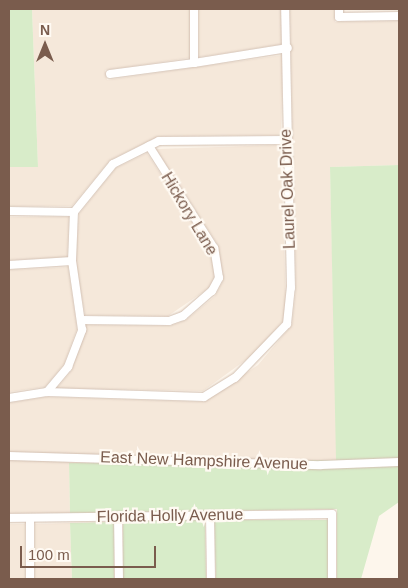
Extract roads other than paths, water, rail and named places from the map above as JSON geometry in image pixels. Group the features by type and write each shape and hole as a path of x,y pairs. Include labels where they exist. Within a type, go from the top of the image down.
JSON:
{"street":[{"path":"194,9 194,63"},
{"name":"Laurel Oak Drive","path":"9,398 48,392 204,397 257,358 287,324 290,311 286,140 288,48 286,9"},
{"path":"339,13 399,16"},
{"path":"110,74 288,48"},
{"path":"48,392 68,367 81,320 72,262 74,212 113,164 159,141 286,140"},
{"name":"Hickory Lane","path":"81,320 169,321 183,316 212,291 219,278 214,248 149,146"},
{"path":"9,211 74,212"},
{"path":"9,265 72,262"},
{"name":"East New Hampshire Avenue","path":"9,456 321,465 399,462"},
{"name":"Florida Holly Avenue","path":"9,518 332,514 332,579"},
{"path":"210,515 211,579"},
{"path":"118,516 119,579"},
{"path":"30,519 30,579"}]}
